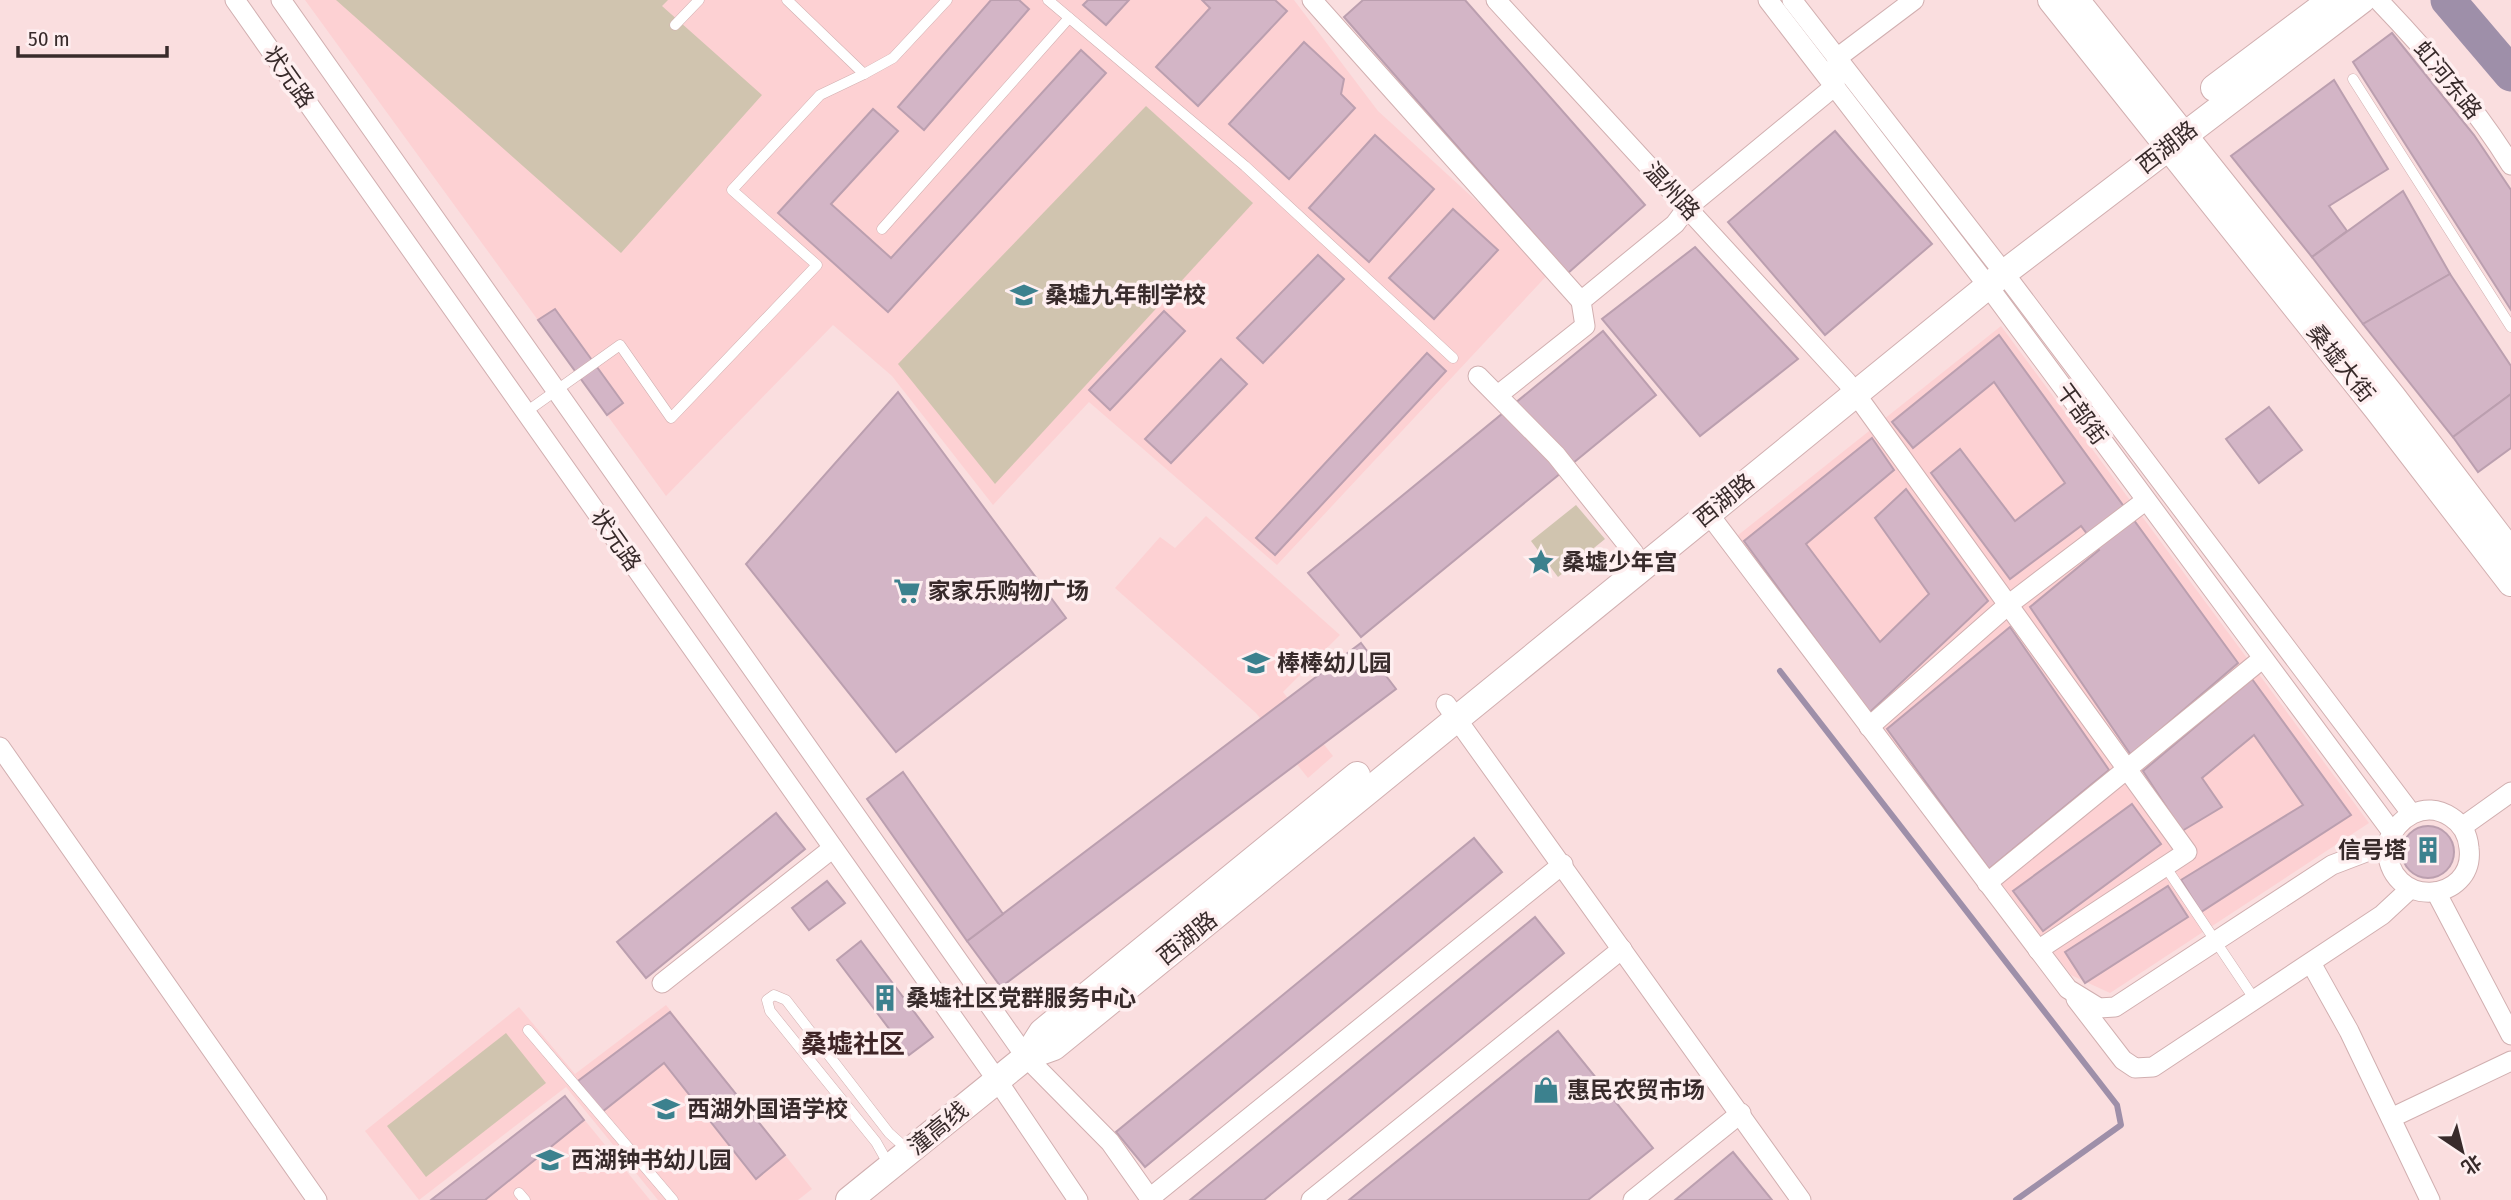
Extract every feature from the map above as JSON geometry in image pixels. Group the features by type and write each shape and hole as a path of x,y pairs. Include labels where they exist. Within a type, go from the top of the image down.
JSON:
{"main road":[{"path":"2051,0 2170,133"},
{"path":"2076,0 2170,133"},
{"name":"西湖路","path":"1451,711 1634,553 1851,388 2170,133 2331,0"},
{"name":"西湖路","path":"2170,133 2362,0"},
{"name":"桑墟大街","path":"2170,133 2393,397 2511,552"},
{"name":"桑墟大街","path":"2170,133 2511,583"},
{"name":"西湖路","path":"1026,1057 1042,1032 1708,513 1851,388"},
{"name":"潼高线","path":"849,1200 1026,1057"}],"street":[{"name":"状元路","path":"235,0 997,1080 1078,1200"},
{"name":"状元路","path":"281,0 1026,1057 1110,1142 1151,1199"},
{"name":"温州路","path":"1496,0 1851,388 2187,852 2165,866"},
{"name":"干部街","path":"1768,0 1835,86 1991,274 2411,813"},
{"name":"干部街","path":"1792,0 1837,58 1991,274 2146,501 2390,838"},
{"path":"1581,301 1675,224 1687,208 1835,86 1837,58 1914,0"},
{"name":"虹河东路","path":"2378,0 2426,51 2495,140 2511,165"},
{"path":"1322,3 1581,301 1585,326 1498,395"},
{"path":"1478,376 1556,455 1634,553"},
{"path":"1869,727 2008,605 2146,501"},
{"path":"1708,513 2068,989 2123,1060 2135,1068 2153,1067 2382,915 2410,889"},
{"path":"1987,883 2262,659"},
{"path":"1451,711 1801,1200"},
{"path":"0,747 317,1200"},
{"path":"2462,827 2511,792"},
{"path":"2068,989 2099,1008 2115,1007 2332,865 2390,838 2411,813 2439,811 2462,827 2469,847 2467,868 2459,880 2436,892 2410,889 2391,870 2390,838"},
{"path":"662,983 833,848"},
{"path":"1151,1199 1563,864"},
{"path":"2038,950 2165,866"},
{"path":"2436,892 2508,1023"},
{"path":"1311,1200 1622,949"},
{"path":"2312,962 2430,1200"},
{"path":"2391,1118 2511,1060"},
{"path":"1633,1200 1741,1113"}],"lane":[{"path":"675,26 699,0"},
{"path":"787,0 864,74"},
{"path":"526,412 620,345 671,418 817,265 732,190 820,95 893,58 947,0"},
{"path":"1048,0 1245,166 1454,358"},
{"path":"882,229 1069,18"},
{"path":"2353,79 2511,327"},
{"path":"2165,866 2255,1000"},
{"path":"774,995 786,1000 889,1133 900,1159 876,1142 770,1011 767,1000 774,995"},
{"path":"528,1030 673,1200"}],"shaded area":[{"name":"桑墟九年制学校","path":"305,0 1294,0 1378,111 1552,270 1277,565 1089,402 993,505 892,376 833,325 666,496"},
{"path":"336,0 668,0 662,6 762,95 621,253"},
{"path":"1146,106 1253,203 995,484 898,364"},
{"path":"2001,326 2369,823 2110,993 2071,975 1737,536"},
{"path":"1576,505 1605,539 1558,577 1531,541"},
{"name":"棒棒幼儿园","path":"1206,516 1340,635 1283,692 1333,756 1308,778 1256,713 1115,588 1160,537 1175,548"},
{"name":"西湖外国语学校","path":"666,1005 812,1189 798,1200 658,1200 566,1087 419,1200 365,1131 519,1007 575,1074"},
{"path":"506,1033 546,1083 426,1177 387,1126"},
{"name":"西湖钟书幼儿园","path":"565,1096 650,1200 431,1200"}],"building":[{"path":"991,0 1019,0 1029,9 924,130 898,107"},
{"path":"1088,0 1129,0 1106,25 1083,5"},
{"path":"1202,0 1275,0 1287,11 1198,106 1156,67 1210,8"},
{"path":"1363,0 1465,0 1645,205 1568,273 1344,17"},
{"path":"2392,33 2474,135 2511,190 2511,310 2353,62"},
{"path":"1304,42 1344,79 1341,94 1355,108 1289,179 1229,124"},
{"path":"1081,50 1106,73 888,312 778,213 873,109 898,131 831,204 891,258"},
{"path":"2334,80 2388,169 2329,206 2347,231 2312,257 2231,156"},
{"path":"1835,131 1932,244 1825,335 1728,222"},
{"path":"1375,135 1434,189 1369,262 1309,208"},
{"path":"2403,191 2450,274 2363,324 2312,257"},
{"path":"1453,209 1498,250 1434,319 1389,278"},
{"path":"1695,247 1798,359 1700,436 1602,319"},
{"path":"1318,255 1344,279 1263,363 1237,338"},
{"path":"2450,274 2511,366 2511,394 2453,437 2363,324"},
{"path":"555,309 623,403 607,415 538,320"},
{"path":"1164,311 1185,331 1110,410 1089,390"},
{"path":"1603,331 1656,395 1361,637 1308,573"},
{"path":"1999,335 2238,663 2131,755 2030,607 2099,550 2081,526 2010,579 1931,473 1960,449 2015,521 2065,483 1994,382 1913,448 1892,422"},
{"path":"1427,353 1446,371 1275,555 1256,538"},
{"path":"1221,359 1247,384 1171,463 1145,439"},
{"name":"家家乐购物广场","path":"898,392 1066,618 896,752 746,564"},
{"path":"2511,394 2511,448 2478,472 2453,437"},
{"path":"2269,407 2302,450 2259,483 2226,439"},
{"path":"1872,438 1894,470 1806,544 1880,642 1929,594 1875,518 1906,489 1988,601 1869,713 1744,541"},
{"path":"2010,627 2109,770 1989,869 1887,729"},
{"path":"1361,643 1396,689 1001,987 967,941"},
{"path":"2252,679 2351,815 2201,912 2181,880 2303,805 2254,735 2202,778 2222,807 2182,831 2143,771"},
{"path":"903,772 1003,914 967,941 867,799"},
{"path":"2132,804 2161,844 2043,931 2013,891"},
{"path":"776,813 805,849 646,978 617,942"},
{"name":"信号塔","path":"2428,826 2447,833 2454,852 2447,871 2428,878 2409,871 2402,852 2409,833"},
{"path":"1474,838 1502,872 1145,1167 1116,1132"},
{"path":"827,881 845,903 809,930 792,908"},
{"path":"2168,886 2188,917 2085,983 2065,952"},
{"path":"1535,917 1564,953 1264,1200 1190,1200"},
{"name":"桑墟社区党群服务中心","path":"861,941 933,1037 909,1055 837,960"},
{"path":"670,1012 785,1155 756,1179 664,1063 602,1112 578,1081"},
{"name":"惠民农贸市场","path":"1558,1031 1653,1148 1588,1200 1349,1200"},
{"path":"565,1096 584,1120 485,1200 431,1200"},
{"path":"1733,1152 1772,1200 1675,1200"}],"waterway":[{"path":"2448,0 2511,74"},
{"path":"1780,671 2117,1105 2121,1125 2016,1200"}],"place":[{"name":"桑墟九年制学校","path":"1024,295"},
{"name":"桑墟少年宫","path":"1541,562"},
{"name":"家家乐购物广场","path":"907,591"},
{"name":"棒棒幼儿园","path":"1256,663"},
{"name":"信号塔","path":"2428,850"},
{"name":"桑墟社区党群服务中心","path":"885,998"},
{"name":"惠民农贸市场","path":"1546,1090"},
{"name":"西湖外国语学校","path":"666,1109"},
{"name":"西湖钟书幼儿园","path":"550,1160"}],"district":[{"name":"桑墟社区","path":"853,1044"}]}
